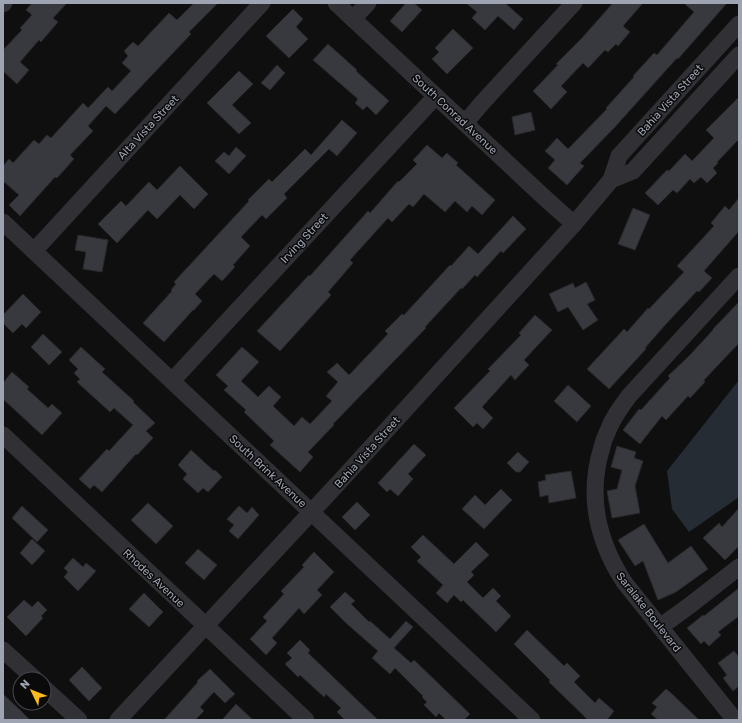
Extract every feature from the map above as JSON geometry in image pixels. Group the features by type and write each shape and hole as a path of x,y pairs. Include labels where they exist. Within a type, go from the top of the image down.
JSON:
{"street":[{"name":"Alta Vista Street","path":"34,251 262,3"},
{"name":"South Conrad Avenue","path":"336,3 574,224"},
{"path":"353,19 368,3"},
{"path":"465,123 574,3"},
{"name":"Bahia Vista Street","path":"118,720 348,472 574,224 611,180 620,156 739,24"},
{"name":"Bahia Vista Street","path":"611,180 633,170 739,55"},
{"name":"Irving Street","path":"172,381 436,96"},
{"name":"South Brink Avenue","path":"3,222 532,720"},
{"name":"Saralake Boulevard","path":"735,714 660,628 624,582 609,557 600,530 595,503 595,482 598,461 606,434 616,414 628,396 739,276"},
{"name":"Rhodes Avenue","path":"3,436 306,720"},
{"path":"660,628 739,566"},
{"path":"3,650 25,671"},
{"path":"52,695 79,720"}],"shaded area":[{"path":"739,380 739,497 689,532 672,509 667,471"}],"building":[{"path":"32,3 67,3 53,18 58,22 41,42 39,40 20,62 29,70 17,84 3,71 3,50 22,30 20,28 32,15 26,10"},
{"path":"194,3 218,3 189,32 191,34 115,114 106,106 88,126 93,131 70,155 74,159 57,178 55,177 20,216 9,205 19,195 3,181 3,166 9,159 13,163 34,140 39,144 47,135 51,138 83,103 88,108 108,87 112,91 131,71 122,63 128,56 124,51 133,42 138,46 169,13 177,20"},
{"path":"406,3 414,3 422,10 402,32 390,21"},
{"path":"466,3 505,3 523,19 514,30 498,16 485,30 472,18 477,12"},
{"path":"613,3 643,3 623,26 630,32 618,46 616,44 608,52 605,50 588,68 583,63 561,86 567,92 551,109 533,91"},
{"path":"684,3 727,3 678,59 677,58 614,128 580,163 584,166 567,185 548,168 555,160 545,151 557,138 568,149 607,109 606,108 634,77 633,76 654,53 657,55 694,12"},
{"path":"293,9 303,19 296,27 308,39 289,58 266,36"},
{"path":"453,29 473,48 447,74 432,59 439,52 435,48"},
{"path":"328,44 389,101 376,115 367,106 363,110 355,103 358,99 313,60"},
{"path":"277,65 285,73 270,90 261,83"},
{"path":"239,71 253,84 232,105 251,123 239,134 207,103"},
{"path":"739,97 739,139 713,168 717,173 707,183 701,177 694,183 690,179 677,193 673,190 658,205 645,193 685,154 692,161 714,138 706,130"},
{"path":"531,112 535,130 515,135 512,117"},
{"path":"342,120 357,133 337,156 329,149 284,194 287,198 266,219 262,215 241,237 250,246 233,265 235,267 222,281 214,274 195,294 202,301 164,342 143,323 172,291 171,290 176,284 174,282 269,179 272,182 305,149 311,155"},
{"path":"427,145 442,158 447,153 458,163 456,165 495,200 482,215 472,206 467,212 455,201 445,212 424,194 413,207 409,204 392,222 388,218 350,260 353,263 328,292 331,295 280,351 257,331 309,275 310,276 368,211 370,213 398,181 399,182 417,164 413,160"},
{"path":"236,147 246,156 229,174 215,161 224,152 229,156"},
{"path":"180,166 208,194 194,209 180,195 157,219 148,210 117,243 98,224 121,201 126,206 149,182 157,190"},
{"path":"739,198 739,231 704,271 712,278 699,292 697,291 666,324 645,348 646,349 609,389 587,369 624,329 627,332 648,308 649,309 684,272 677,266 714,226 711,223 725,206 729,210"},
{"path":"633,208 650,215 635,250 618,244"},
{"path":"513,216 526,229 503,253 501,251 477,277 475,275 462,289 461,288 425,327 426,328 333,424 334,425 308,452 313,457 300,472 270,445 274,441 244,412 246,410 224,390 228,386 216,375 242,347 259,362 241,381 258,397 269,386 281,397 273,406 294,426 302,417 310,424 332,401 326,396 338,382 327,372 337,363 349,375 388,334 385,331 402,314 404,315 469,246 478,254"},
{"path":"78,235 108,240 102,272 83,269 86,252 75,250"},
{"path":"586,282 595,300 587,304 598,320 583,330 568,307 558,312 549,294 573,283 575,288"},
{"path":"23,294 41,312 26,328 22,324 13,333 3,323 3,315"},
{"path":"739,302 739,343 704,380 705,382 690,398 688,396 666,420 662,416 640,444 623,430 639,409 641,410 670,378 668,376 689,356"},
{"path":"535,315 552,330 524,360 529,365 515,380 511,375 482,407 493,418 483,429 477,423 473,427 454,408 490,371 488,369 521,335 519,333"},
{"path":"43,334 62,352 49,365 31,347"},
{"path":"81,347 105,369 102,372 134,401 133,402 155,423 146,431 153,438 137,455 136,454 102,492 94,485 90,489 79,479 107,449 109,451 133,425 114,408 110,412 77,382 80,379 74,373 78,369 69,360"},
{"path":"12,372 29,387 27,389 48,408 52,404 62,413 42,435 3,399 3,383"},
{"path":"568,385 591,406 577,422 554,401"},
{"path":"414,444 426,455 408,474 413,479 398,496 390,489 387,492 378,483"},
{"path":"617,446 636,452 634,458 643,461 635,486 640,513 612,518 607,491 617,489 622,470 611,467"},
{"path":"191,450 222,477 208,492 203,488 198,493 183,479 187,474 178,465"},
{"path":"518,452 529,462 520,472 516,472 507,463"},
{"path":"571,471 576,498 549,503 548,495 540,497 538,482 546,480 545,475"},
{"path":"501,489 512,500 484,529 462,509 475,495 485,505"},
{"path":"357,502 370,515 355,530 342,517"},
{"path":"148,503 173,526 156,544 131,520"},
{"path":"22,506 48,530 37,542 12,518"},
{"path":"239,506 247,513 252,507 259,515 238,539 229,531 234,525 227,519"},
{"path":"739,508 739,546 725,560 703,538 719,523 722,527"},
{"path":"644,524 668,563 691,546 708,569 676,592 658,600 643,561 635,566 618,540"},
{"path":"423,535 454,564 476,542 489,555 471,572 474,575 467,582 483,598 493,588 501,596 496,601 511,616 496,632 463,600 461,602 454,595 447,603 436,593 443,585 417,561 421,557 411,547"},
{"path":"32,539 45,551 32,565 20,553"},
{"path":"198,549 217,565 204,580 185,563"},
{"path":"314,552 334,572 317,590 322,595 304,614 299,608 272,638 277,643 266,655 250,639 267,621 263,617 284,594 281,591 304,567 302,565"},
{"path":"73,558 83,567 86,563 96,571 78,591 64,577 68,572 64,568"},
{"path":"739,588 739,616 718,632 721,635 709,646 704,641 701,644 687,628"},
{"path":"345,592 355,601 351,604 369,622 370,621 390,639 406,621 413,627 394,648 411,663 414,660 470,714 464,720 446,720 439,713 436,717 424,705 427,702 422,697 423,696 395,668 390,674 372,658 378,651 330,607"},
{"path":"144,593 163,612 149,627 129,609"},
{"path":"24,600 32,607 38,601 47,610 41,616 43,618 26,636 7,617"},
{"path":"527,630 564,666 567,663 580,676 574,682 595,703 599,698 614,711 607,720 588,720 549,682 550,680 514,644"},
{"path":"300,640 310,650 308,653 378,720 345,720 337,712 341,708 326,694 324,697 300,675 298,677 285,664 292,658 287,653"},
{"path":"734,651 739,657 739,686 733,691 723,678 727,675 718,663"},
{"path":"82,667 102,688 89,701 69,680"},
{"path":"210,669 235,694 225,703 214,692 200,707 204,711 195,720 164,720 198,682 197,681"},
{"path":"666,689 699,720 658,720 651,714 657,707 652,703"},
{"path":"3,694 12,702 12,711 21,711 30,720 3,720"},
{"path":"236,704 253,720 222,720"}]}
